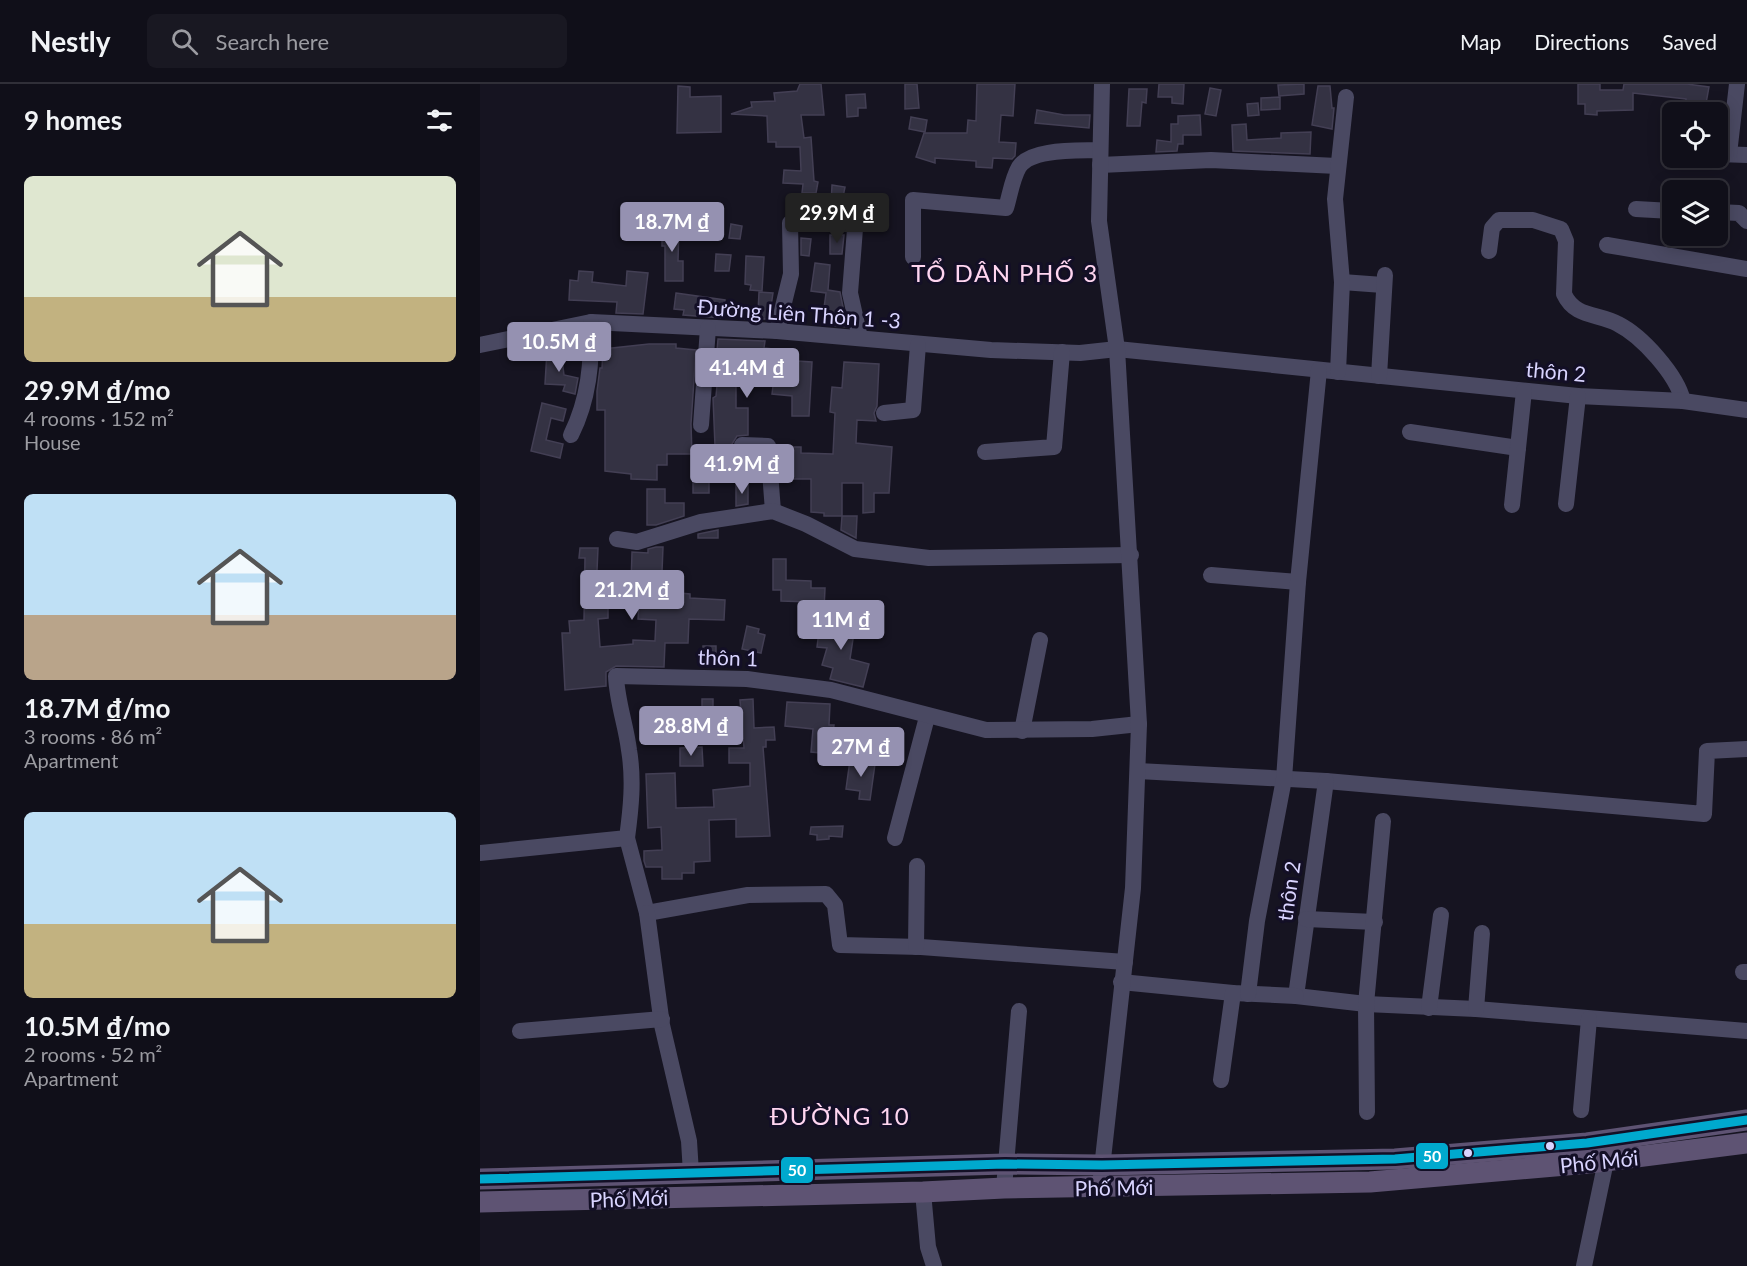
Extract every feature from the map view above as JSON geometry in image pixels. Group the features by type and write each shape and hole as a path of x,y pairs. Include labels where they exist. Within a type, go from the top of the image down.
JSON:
{"main road":[{"name":"Phố Mới","path":"480,1179 1005,1164 1102,1165 1395,1159 1619,1138 1747,1120"},
{"name":"Phố Mới","path":"480,1202 923,1192 1004,1188 1370,1182 1606,1161 1747,1143"}],"street":[{"path":"1100,1187 1133,888 1139,724 1131,555 1117,349 1099,221 1102,84"},
{"path":"1728,129 1737,84"},
{"path":"1338,372 1342,282 1335,199 1337,166 1344,135 1346,98"},
{"path":"913,257 913,200 1006,208 1014,177 1026,159 1039,154 1337,166"},
{"path":"1728,154 1747,155"},
{"path":"1636,209 1662,210"},
{"path":"1728,212 1739,213 1747,221"},
{"path":"856,216 850,293 860,338"},
{"path":"1490,251 1492,228 1499,220 1533,220 1561,230 1566,241 1564,294 1567,301 1583,313 1609,320 1639,337 1675,383 1683,401"},
{"path":"777,331 791,274 790,224"},
{"path":"1607,245 1747,269"},
{"path":"1342,282 1384,280 1379,376"},
{"path":"571,435 580,417 588,387 592,357 591,322"},
{"name":"Đường Liên Thôn 1 -3","path":"480,345 591,322 777,331 918,345 1062,352 1117,349 1318,370"},
{"path":"701,425 708,328"},
{"path":"884,413 913,410 918,345"},
{"path":"985,452 1054,447 1062,352"},
{"path":"1221,1080 1257,921 1284,779 1298,582 1318,370"},
{"name":"thôn 2","path":"1318,370 1578,396 1683,401 1747,410"},
{"path":"1512,505 1524,391"},
{"path":"1566,504 1578,396"},
{"path":"1410,432 1518,448"},
{"path":"742,445 768,446 773,511"},
{"path":"617,539 637,542 701,522 773,511 806,524 855,549 928,558 1131,555"},
{"path":"1211,575 1298,582"},
{"path":"1022,731 1040,640"},
{"name":"thôn 1","path":"692,1173 689,1141 662,1019 647,913 627,838 633,795 629,750 617,698 616,676 747,679 831,690 927,717 986,730 1022,731 1139,724"},
{"path":"895,838 927,717"},
{"path":"1138,771 1326,781 1704,814 1707,751 1747,749"},
{"name":"thôn 2","path":"1296,996 1326,781"},
{"path":"1367,1112 1366,1004 1383,821"},
{"path":"480,853 627,838"},
{"path":"916,947 917,866"},
{"path":"647,913 748,895 826,894 835,905 840,945 916,947 1125,962"},
{"path":"1429,1008 1441,915"},
{"path":"1306,920 1375,922"},
{"path":"1476,1009 1482,933"},
{"path":"1121,982 1366,1004 1476,1009 1747,1031"},
{"path":"1004,1188 1019,1011"},
{"path":"520,1031 662,1019"},
{"path":"1581,1110 1590,1019"},
{"path":"1584,1266 1606,1161 1619,1138"},
{"path":"923,1192 928,1247 934,1266"}],"building":[{"path":"800,84 821,84 824,115 801,115 804,138 811,137 814,181 818,182 816,193 802,193 803,184 783,183 784,170 801,171 800,147 776,147 776,142 768,142 767,116 731,114 752,107 751,102 775,101 774,93 797,91"},
{"path":"905,84 917,84 919,108 905,109"},
{"path":"977,84 1015,84 1013,116 1001,115 999,142 1016,143 1015,156 1012,159 993,158 992,168 976,167 976,161 935,158 935,163 916,157 924,133 967,133 968,120 976,121"},
{"path":"1159,84 1184,84 1183,104 1172,103 1172,97 1158,97"},
{"path":"1304,84 1304,94 1279,96 1278,85"},
{"path":"1578,84 1600,84 1600,90 1623,90 1624,84 1687,84 1709,87 1706,102 1686,102 1686,99 1633,93 1633,110 1597,111 1597,115 1585,114 1585,104 1578,104"},
{"path":"678,86 690,87 690,97 721,96 721,132 677,133"},
{"path":"1318,86 1330,86 1332,108 1334,108 1332,129 1312,125"},
{"path":"1210,88 1221,90 1216,116 1205,114"},
{"path":"1129,89 1147,89 1146,103 1142,102 1140,126 1127,126"},
{"path":"865,94 866,108 858,108 858,116 847,117 846,95"},
{"path":"1280,97 1280,109 1261,110 1261,98"},
{"path":"1258,103 1259,115 1248,116 1247,104"},
{"path":"1037,110 1064,115 1090,115 1089,128 1035,123"},
{"path":"1200,115 1201,135 1183,135 1183,144 1178,144 1177,151 1156,152 1157,140 1171,142 1171,124 1178,124 1178,116"},
{"path":"911,117 927,120 925,132 909,129"},
{"path":"1246,124 1247,140 1281,138 1281,133 1311,132 1310,154 1233,151 1232,125"},
{"path":"832,185 845,187 841,207 831,205"},
{"path":"662,223 679,224 678,261 683,261 683,281 665,281 665,246 662,246"},
{"path":"731,224 742,226 740,239 729,238"},
{"path":"830,235 844,235 842,254 830,254"},
{"path":"801,238 811,239 809,256 801,255"},
{"path":"716,254 731,255 729,271 715,271"},
{"path":"746,256 764,257 762,291 750,290 751,285 745,284"},
{"path":"815,263 830,265 828,290 840,292 847,327 830,325 831,317 823,316 826,293 811,291"},
{"path":"579,271 593,272 592,282 626,286 627,271 648,273 643,314 616,313 617,302 569,300 570,280 578,281"},
{"path":"759,292 773,293 769,319 743,319 744,312 758,313"},
{"path":"676,293 725,300 722,318 683,315 684,310 674,309"},
{"path":"718,339 765,341 764,348 782,350 781,360 812,362 809,416 792,416 792,396 772,394 773,386 736,382 736,408 748,408 748,435 737,436 732,444 733,450 742,456 742,465 709,465 709,493 693,493 693,446 715,446 713,398 716,396 718,375 715,375"},
{"path":"649,344 676,344 676,348 696,350 691,424 692,454 667,454 667,465 657,465 657,480 631,479 631,474 605,471 605,410 597,410 597,391 603,349"},
{"path":"547,351 561,351 564,375 578,378 575,394 563,391 565,385 545,384"},
{"path":"844,362 879,364 877,406 874,413 876,421 857,420 856,443 892,447 889,493 874,493 874,512 863,513 863,483 842,483 842,516 824,516 824,513 811,512 811,479 788,479 788,447 801,447 801,453 833,454 835,413 830,412 832,387 842,388"},
{"path":"542,403 566,409 563,421 551,418 546,440 563,444 560,458 531,451"},
{"path":"736,485 748,485 748,504 736,506"},
{"path":"647,489 665,489 665,503 684,503 684,516 656,525 647,525"},
{"path":"842,516 857,516 856,538 841,530"},
{"path":"718,530 718,538 698,538 698,534"},
{"path":"663,547 662,572 681,572 680,593 690,594 690,598 725,600 724,620 689,619 688,643 665,643 664,667 616,666 606,672 606,686 565,690 562,633 570,633 569,621 584,620 585,558 579,558 580,548 598,548 596,594 598,594 599,607 608,606 608,618 598,619 600,647 633,644 633,640 655,641 656,620 638,619 640,586 631,585 632,552 648,553 648,549"},
{"path":"773,559 786,559 786,580 811,581 811,588 825,588 824,610 811,610 811,602 781,601 781,590 773,590"},
{"path":"821,615 841,617 840,624 855,626 850,659 869,664 863,687 830,679 833,668 822,665 827,648 817,647"},
{"path":"747,626 759,629 758,633 765,635 761,653 742,649"},
{"path":"703,646 716,646 716,663 702,663"},
{"path":"702,699 713,699 713,718 702,718"},
{"path":"753,699 754,728 774,727 775,740 766,740 766,747 763,747 770,836 736,837 736,819 709,820 710,861 694,862 694,873 682,873 682,879 662,879 662,867 646,867 644,861 644,851 662,850 661,827 648,828 646,774 675,773 676,808 714,807 713,790 750,786 750,763 729,763 729,748 744,748 740,700"},
{"path":"787,702 830,704 829,725 834,725 831,754 811,752 813,729 785,726"},
{"path":"702,747 703,766 680,766 680,748"},
{"path":"850,760 875,764 870,800 859,799 860,791 846,789"},
{"path":"843,826 842,837 829,836 829,839 817,840 817,835 810,834 811,827"}],"transit line":[{"name":"50","path":"480,1179 1005,1164 1102,1165 1395,1159 1587,1143 1747,1120"}],"district":[{"name":"TỔ DÂN PHỐ 3","path":"1005,272"},
{"name":"ĐƯỜNG 10","path":"840,1115"}]}
